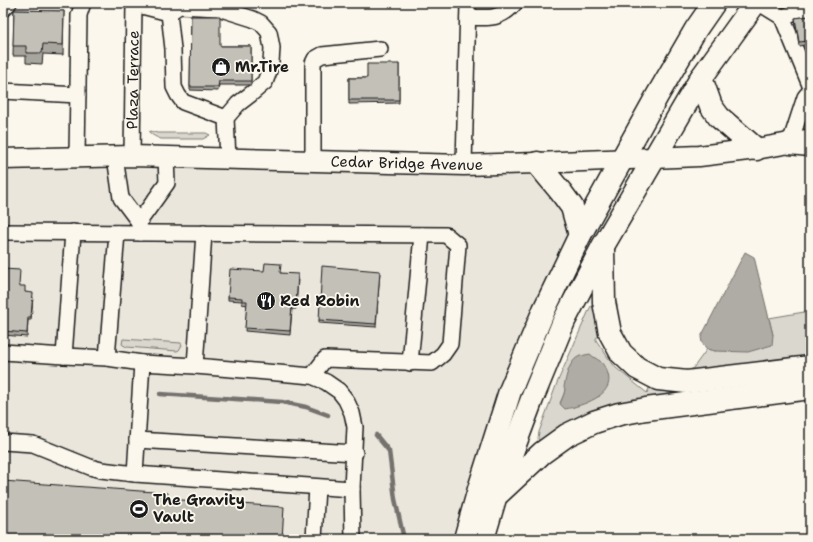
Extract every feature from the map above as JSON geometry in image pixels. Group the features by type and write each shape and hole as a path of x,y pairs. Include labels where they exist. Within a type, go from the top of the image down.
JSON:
{"highway":[{"path":"465,539 479,488 510,391 544,310 580,235 622,159 696,29 714,3"},
{"path":"483,539 496,495 532,399 564,321 603,246 701,78 755,3"},
{"path":"701,78 711,106 719,118 756,149"},
{"path":"537,163 562,192 572,207 580,235"},
{"path":"603,246 604,302 610,333 621,353 637,368 658,379 686,382 810,367"},
{"path":"496,495 542,453 567,435 594,422 619,414 646,409 810,388"}],"main road":[{"name":"Cedar Bridge Avenue","path":"3,158 123,156 464,165 699,156 803,143"}],"street":[{"path":"3,9 9,3"},
{"path":"77,157 79,15 83,3"},
{"path":"134,3 169,13"},
{"name":"Plaza Terrace","path":"134,3 121,198 140,227"},
{"path":"464,165 468,10 487,18 501,15 515,3"},
{"path":"759,3 782,17 810,85"},
{"path":"169,13 179,6 218,8 253,19 261,23 269,32 272,48 271,62 265,82 238,104 226,118 228,159"},
{"path":"782,17 809,8"},
{"path":"169,13 173,49 174,87 178,95 183,102 226,118"},
{"path":"313,162 313,63 315,59 322,55 380,49"},
{"path":"3,91 78,95"},
{"path":"803,143 805,97 810,91"},
{"path":"140,227 167,183 166,158"},
{"path":"3,232 117,232 140,227 204,233 446,235 458,245 450,344 443,354 432,364 325,359 312,376"},
{"path":"64,356 72,232"},
{"path":"107,358 117,232"},
{"path":"195,366 204,233"},
{"path":"410,362 422,235"},
{"path":"3,352 107,358 142,363 312,376 326,382 339,391 346,400 352,413 355,427 355,453 352,489 353,539"},
{"path":"135,474 142,363"},
{"path":"137,440 355,453"},
{"path":"3,442 32,444 101,470 135,474 352,489"},
{"path":"314,539 317,487"}],"shaded area":[{"path":"151,131 157,133 206,133 210,135 203,139 161,139 149,132"},
{"path":"3,158 537,163 580,235 465,539 3,539"},
{"path":"745,252 754,257 773,335 772,345 748,352 715,351 707,349 702,343 701,337"},
{"path":"595,304 595,317 601,335 596,338 596,340 616,368 647,393 651,384 803,375 539,443 539,432 557,383 591,306","holes":["565,389 600,396 574,407 560,403"]},
{"path":"810,311 810,357 691,371 707,349 715,351 773,335 769,318"},
{"path":"123,339 181,343 182,345 177,351 127,347 122,344"},
{"path":"590,354 604,366 608,374 609,382 602,394 595,399 565,409 560,404 564,394 564,387 569,369 576,358"}],"building":[{"path":"14,10 64,11 63,45 43,44 42,53 26,53 26,46 13,46"},
{"name":"Mr.Tire","path":"191,16 220,16 220,46 251,46 251,81 219,81 218,87 190,87"},
{"path":"810,16 810,41 799,42 795,18"},
{"path":"367,64 399,64 399,100 349,100 349,78 367,78"},
{"name":"Red Robin","path":"265,263 281,264 280,273 298,274 296,306 292,305 290,331 245,328 247,301 242,301 242,298 228,297 230,269 264,271"},
{"path":"322,266 380,271 376,324 319,320"},
{"path":"3,269 20,270 19,286 25,286 25,292 33,293 31,317 28,317 27,333 3,331"},
{"path":"3,481 168,493 167,499 284,507 282,539 3,539"}],"waterway":[{"path":"160,394 282,402 306,407 328,415"},
{"path":"376,435 389,451 395,499 404,539"}],"place":[{"name":"Mr.Tire","path":"221,67"},
{"name":"Red Robin","path":"266,301"},
{"name":"The Gravity Vault","path":"139,509"}]}
